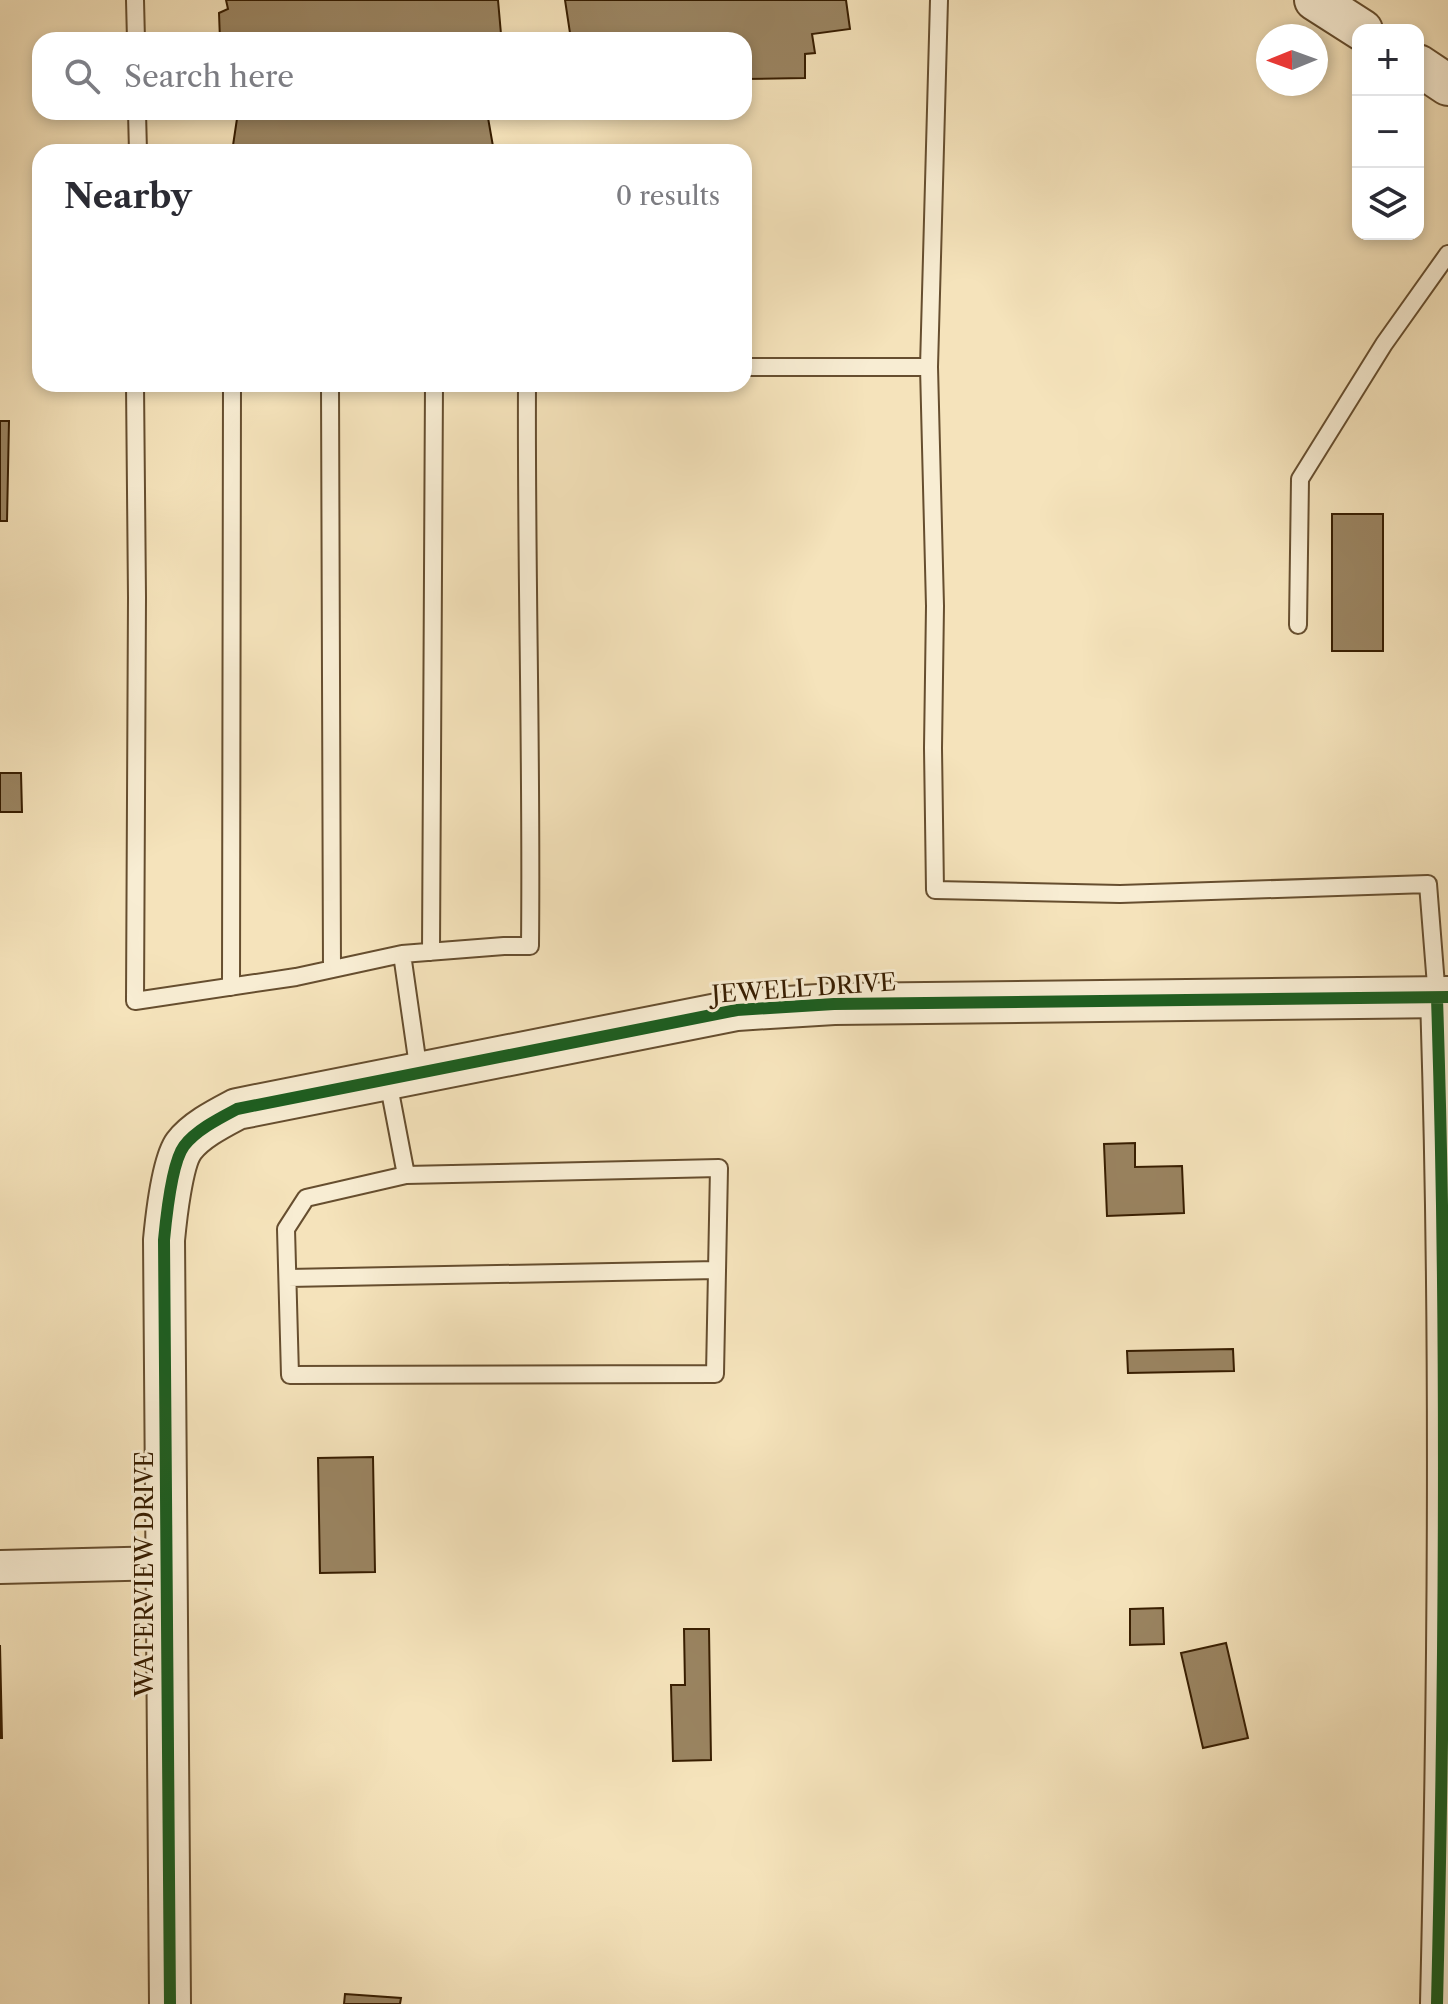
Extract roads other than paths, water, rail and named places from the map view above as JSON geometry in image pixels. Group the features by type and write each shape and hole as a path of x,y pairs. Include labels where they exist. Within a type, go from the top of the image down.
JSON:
{"street":[{"path":"1315,0 1353,24"},
{"path":"1424,69 1448,85"},
{"path":"1437,2004 1442,1821 1443,998"},
{"name":"JEWELL DRIVE","path":"184,1146 212,1123 237,1109 737,1010 834,1004 1443,998"},
{"name":"WATERVIEW DRIVE","path":"170,2004 164,1240 169,1197 184,1146"},
{"path":"0,1567 166,1563"}],"lane":[{"path":"135,0 136,32"},
{"path":"939,0 929,367 935,606 935,890 1120,894 1428,884 1443,998"},
{"path":"137,120 138,144"},
{"path":"1298,625 1300,479 1384,344 1448,254"},
{"path":"752,367 929,367"},
{"path":"135,392 135,1001 231,987 402,954 530,946 527,392"},
{"path":"231,987 232,392"},
{"path":"330,392 332,969"},
{"path":"431,952 434,392"},
{"path":"402,954 406,1175"},
{"path":"719,1168 715,1374 290,1375 286,1229 306,1198 406,1175 719,1168"},
{"path":"288,1278 717,1270"}]}
